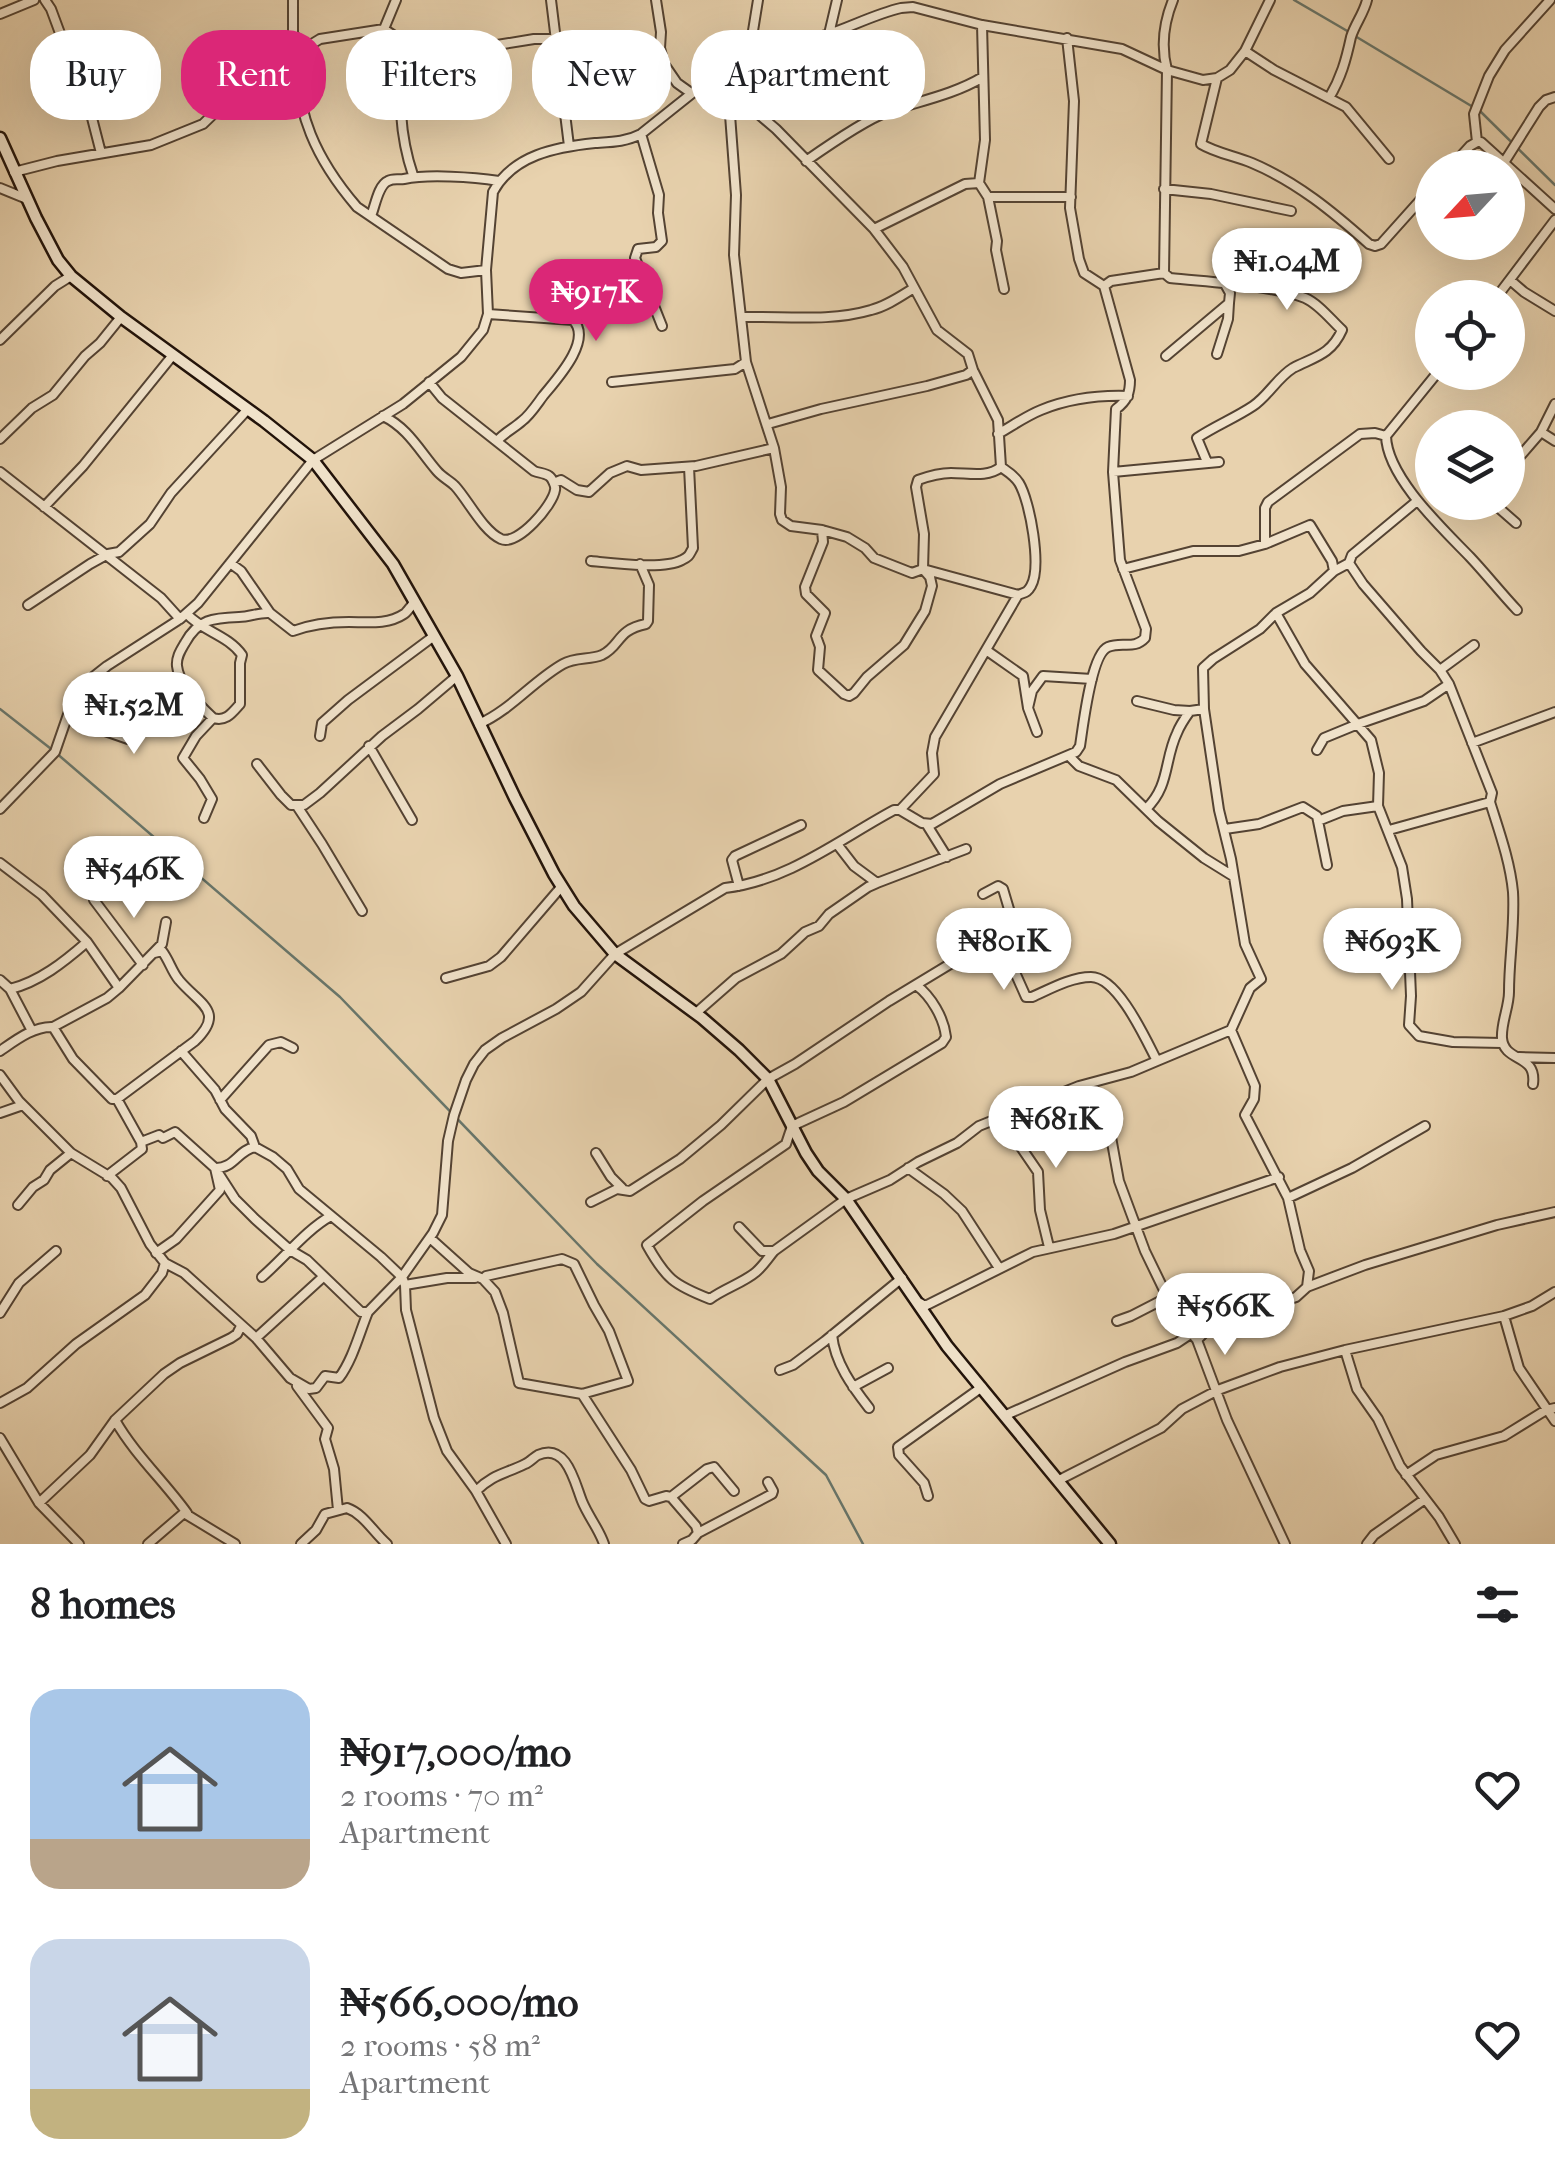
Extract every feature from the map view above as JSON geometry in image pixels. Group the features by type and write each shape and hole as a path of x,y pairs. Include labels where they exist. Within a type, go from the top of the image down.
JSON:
{"street":[{"path":"0,14 34,0"},
{"path":"45,0 86,84 101,153"},
{"path":"293,0 293,30"},
{"path":"384,28 396,0"},
{"path":"551,0 555,30"},
{"path":"0,809 54,752 83,685 198,604 314,460 403,404 461,357 482,330 488,314 486,270 493,192 499,180 530,158 569,146 630,140 691,93 677,83 664,64 656,0"},
{"path":"753,30 758,0"},
{"path":"830,30 837,0"},
{"path":"928,11 931,0"},
{"path":"1173,0 1166,22 1164,56 1168,70 1164,272 1170,278 1304,298 1342,332 1328,349 1293,368 1256,404 1198,438 1207,462"},
{"path":"840,30 914,7 982,25 1122,49 1168,70 1203,80 1230,70 1270,0"},
{"path":"1329,98 1340,79 1352,34 1367,0"},
{"path":"1477,142 1474,114 1488,76 1550,0"},
{"path":"982,25 985,140 978,183 988,196 1004,289"},
{"path":"326,38 387,30"},
{"path":"927,825 1000,784 1069,756 1080,746 1100,654 1110,646 1136,646 1145,638 1146,629 1119,549 1114,472 1116,409 1131,390 1130,380 1104,286 1084,273 1078,259 1070,197 1074,100 1067,38"},
{"path":"1244,51 1346,107 1389,159"},
{"path":"806,161 887,112 956,91 982,77"},
{"path":"1217,78 1201,144 1289,182 1375,246 1415,206"},
{"path":"1511,150 1539,107 1555,97"},
{"path":"14,172 151,145 207,120"},
{"path":"306,120 322,158 358,207 448,269 461,273 486,270"},
{"path":"402,120 414,175"},
{"path":"566,120 569,146"},
{"path":"730,120 736,194 734,255 746,362 774,448 782,520 791,526 846,536 874,558 912,573 924,569 1018,595 1027,592 1035,574 1033,536 1028,502 1021,486 1000,467"},
{"path":"765,120 874,228 903,266 937,330 968,354 998,420 1000,467"},
{"path":"641,134 659,195 662,241 656,247 638,250 635,258 662,326"},
{"path":"0,138 26,199 58,260 71,276 314,460 393,564 456,676 515,798 574,906 615,954 696,1014 768,1079 818,1172 846,1199 948,1346 1110,1544"},
{"path":"1466,150 1481,142 1491,150"},
{"path":"372,216 382,186 388,180 414,175 499,180"},
{"path":"1525,180 1555,208"},
{"path":"874,228 965,184 978,183"},
{"path":"0,188 26,199"},
{"path":"1164,189 1212,194 1291,212"},
{"path":"988,196 1070,197"},
{"path":"1510,280 1555,220"},
{"path":"1104,286 1110,280 1164,272"},
{"path":"0,340 55,286 71,276"},
{"path":"1217,354 1228,319 1230,293 1224,284"},
{"path":"742,317 824,317 872,310 914,288"},
{"path":"1525,293 1555,311"},
{"path":"1166,356 1229,303"},
{"path":"488,314 573,320 580,332 567,368 523,420 505,431 497,442"},
{"path":"0,439 52,395 121,317"},
{"path":"44,506 84,466 173,355"},
{"path":"612,382 735,369 746,362"},
{"path":"768,424 927,386 972,370"},
{"path":"382,416 399,424 439,474 454,484 501,539 521,535 539,517 555,490 550,476 534,472 442,398 429,382"},
{"path":"1415,498 1389,453 1386,436 1423,390"},
{"path":"998,434 1041,410 1064,403 1128,396"},
{"path":"1525,450 1541,432 1555,404"},
{"path":"28,605 90,564 119,552 150,524 171,493 248,409"},
{"path":"1541,432 1555,441"},
{"path":"1265,544 1268,502 1360,434 1386,436"},
{"path":"554,483 561,480 576,490 589,492 610,473 627,466 641,470 689,467 774,448"},
{"path":"1114,472 1218,462"},
{"path":"591,561 679,563 689,556 694,548 689,467"},
{"path":"822,530 822,542 805,590 825,613 816,636 820,647 818,670 849,696 904,645 925,611 932,586 924,569 918,480 948,473 980,474 1000,467"},
{"path":"0,472 183,617 196,625 204,627 228,641 242,655 240,704 222,720 213,718 187,689 178,670 178,658 196,625 224,616 270,612"},
{"path":"916,985 926,992 946,1029 942,1043 844,1102 792,1126 786,1144 702,1201 647,1245 662,1272 684,1289 710,1299 760,1270 774,1251 846,1199 957,1143 978,1126 1078,1086 1132,1072 1231,1030 1250,988 1261,979 1244,944 1204,709 1203,668 1349,563 1352,555 1415,503"},
{"path":"1434,520 1517,610"},
{"path":"1513,520 1516,523"},
{"path":"1123,570 1193,551 1240,551 1310,525 1334,571"},
{"path":"230,563 241,571 270,612 293,632 329,624 390,620 405,614 414,602"},
{"path":"1349,563 1449,684 1492,793 1490,802 1513,892 1509,994 1502,1043 1512,1055 1555,1058"},
{"path":"480,724 498,716 562,664 604,654 633,626 646,624 649,585 640,564"},
{"path":"900,810 934,774 934,737 1018,595"},
{"path":"1276,613 1305,664 1371,740 1379,773 1378,806 1402,867 1407,899 1409,1025 1419,1036 1453,1042 1502,1043"},
{"path":"320,736 322,722 434,636"},
{"path":"1440,670 1474,645"},
{"path":"986,650 1023,676 1037,732"},
{"path":"257,764 280,795 292,805 304,805 456,676"},
{"path":"1028,708 1032,691 1043,676 1092,679"},
{"path":"1317,750 1324,738 1424,701 1449,684"},
{"path":"72,703 104,731 128,739 149,727 187,689"},
{"path":"1137,701 1174,710 1204,709"},
{"path":"1146,809 1157,799 1175,734 1190,711"},
{"path":"1472,743 1555,712"},
{"path":"204,818 212,800 183,758 213,718"},
{"path":"369,746 412,820"},
{"path":"1069,756 1079,766 1116,780 1204,858 1233,876"},
{"path":"1389,830 1490,802"},
{"path":"297,806 362,911"},
{"path":"1318,821 1343,811 1378,806"},
{"path":"1225,829 1266,822 1303,807 1317,816 1327,865"},
{"path":"290,1378 309,1389 320,1386 325,1376 339,1378 350,1365 368,1312 403,1281 430,1238 442,1216 448,1141 460,1098 474,1064 485,1050 581,992 615,954 725,888 783,872 831,849 852,832 894,810 927,825 947,857"},
{"path":"739,886 732,860 735,856 801,825"},
{"path":"837,844 854,866 877,883"},
{"path":"696,1014 736,978 781,954 868,887 966,849"},
{"path":"0,862 42,896 87,942 119,988"},
{"path":"446,978 489,966 562,886"},
{"path":"596,1153 612,1177 630,1191 680,1159 768,1079 960,958 1012,946 1017,936 1003,889 998,886 983,894"},
{"path":"94,900 144,965"},
{"path":"0,1051 32,1031 53,1027 108,998 162,944 166,922"},
{"path":"10,989 62,964 87,942"},
{"path":"1005,950 1026,997 1078,979 1102,979 1129,1009 1157,1061"},
{"path":"117,1100 181,1052 205,1031 210,1020 210,1014 196,996 176,978 166,955 162,951 154,953"},
{"path":"0,980 10,989 32,1031"},
{"path":"53,1027 73,1059 117,1100 141,1142 142,1149 107,1176"},
{"path":"1231,1030 1255,1086 1246,1115 1288,1198 1309,1272 1307,1287"},
{"path":"220,1100 269,1045 281,1042 293,1048"},
{"path":"181,1052 216,1090 225,1109 251,1136 255,1147 273,1156 300,1190 403,1281 406,1310 434,1418 447,1451 476,1491 506,1544"},
{"path":"1520,1056 1532,1068 1533,1084"},
{"path":"0,1075 71,1154 112,1178 165,1263 184,1273 256,1338 290,1378 328,1428 325,1439 334,1470 338,1510"},
{"path":"0,1113 23,1105"},
{"path":"1005,1114 1014,1137 1038,1172 1040,1210 1049,1248"},
{"path":"1288,1198 1352,1168 1426,1126"},
{"path":"141,1142 175,1132 215,1168 235,1199 290,1250 307,1260 360,1312 368,1312"},
{"path":"1111,1138 1129,1212 1176,1314 1194,1337 1241,1452 1285,1544"},
{"path":"215,1168 232,1164 242,1152 255,1147"},
{"path":"18,1205 50,1170 71,1154"},
{"path":"156,1253 176,1239 220,1190 215,1168"},
{"path":"908,1168 962,1211 999,1268"},
{"path":"916,1300 925,1306 1033,1252 1136,1227 1278,1177"},
{"path":"591,1202 622,1188"},
{"path":"1006,1416 1125,1362 1296,1297 1307,1287 1422,1246 1555,1212"},
{"path":"262,1277 331,1216"},
{"path":"740,1227 762,1251 774,1251"},
{"path":"403,1281 482,1279 562,1259 574,1264 609,1331 628,1378 626,1382 582,1394 519,1383 495,1292 482,1279 430,1238"},
{"path":"0,1314 19,1283 56,1250"},
{"path":"0,1403 27,1388 76,1344 145,1296 165,1263"},
{"path":"256,1338 323,1277"},
{"path":"780,1370 793,1365 902,1278"},
{"path":"1058,1480 1161,1428 1182,1409 1218,1390 1280,1367 1344,1350 1504,1316 1555,1292"},
{"path":"1117,1320 1168,1297"},
{"path":"1504,1316 1519,1368 1551,1409 1555,1421"},
{"path":"39,1503 90,1455 115,1420 164,1374 231,1338 241,1326"},
{"path":"832,1335 834,1349 853,1387 869,1408"},
{"path":"1344,1350 1357,1389 1406,1475 1455,1544"},
{"path":"853,1387 888,1368"},
{"path":"928,1496 924,1483 898,1455 898,1447 982,1387"},
{"path":"582,1394 645,1499 671,1497 698,1533"},
{"path":"1406,1475 1436,1455 1504,1436 1551,1409"},
{"path":"115,1420 135,1453 187,1513 234,1544"},
{"path":"1,1444 39,1503 79,1544"},
{"path":"476,1491 488,1480 529,1463 540,1454 552,1454 572,1471 604,1544"},
{"path":"671,1497 714,1467 734,1491"},
{"path":"684,1544 772,1494 768,1482"},
{"path":"1367,1544 1425,1498"},
{"path":"301,1544 326,1514 346,1508 362,1516 370,1530 387,1544"},
{"path":"148,1544 187,1513"},
{"path":"60,1544 69,1534"}],"waterway":[{"path":"1294,0 1349,32"},
{"path":"1355,36 1473,107"},
{"path":"1480,111 1555,185"},
{"path":"0,709 340,997 597,1264 826,1475 863,1544"}]}
